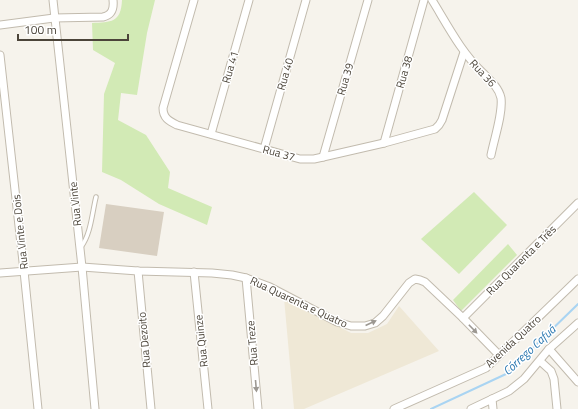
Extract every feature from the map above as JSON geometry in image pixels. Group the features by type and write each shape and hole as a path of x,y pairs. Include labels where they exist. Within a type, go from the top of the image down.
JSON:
{"street":[{"name":"Rua Vinte","path":"53,0 82,267 95,409"},
{"path":"0,25 54,18 103,17 111,13 113,9 113,0"},
{"name":"Rua 37","path":"194,0 166,94 163,108 163,113 166,119 178,125 300,158 314,159 384,143 434,129 442,120 464,52"},
{"name":"Rua 41","path":"211,134 250,0"},
{"name":"Rua 40","path":"264,149 306,0"},
{"name":"Rua 39","path":"323,157 368,0"},
{"name":"Rua 38","path":"384,143 424,0"},
{"name":"Rua 36","path":"432,0 464,52 498,90 501,97 501,108 490,155"},
{"name":"Rua Vinte e Dois","path":"0,55 38,409"},
{"name":"Rua Quarenta e Três","path":"463,318 578,203"},
{"name":"Rua Quarenta e Quatro","path":"0,273 82,267 138,271 225,274 246,278 270,287 337,322 351,326 365,326 375,323 383,316 409,283 416,279 425,282 499,355"},
{"name":"Rua Dezoito","path":"138,271 150,409"},
{"name":"Rua Quinze","path":"194,272 208,409"},
{"name":"Rua Treze","path":"246,278 258,409"},
{"name":"Avenida Quatro","path":"394,409 486,368 578,280"},
{"path":"471,409 509,391 524,379 549,350 578,323"},
{"path":"549,350 578,382"},
{"path":"540,361 552,371 557,409"},
{"path":"492,399 493,409"}],"lane":[{"path":"80,250 87,236 96,197"}],"shaded area":[{"path":"284,298 351,333 368,333 387,324 399,306 439,351 304,409 294,409"}],"green space":[{"path":"122,0 155,0 147,33 137,95 121,93 118,120 146,135 170,172 168,188 212,207 207,225 159,204 121,180 102,172 104,94 115,63 93,50 92,23 114,20 120,13"},
{"path":"474,192 507,225 459,274 421,239"},
{"path":"508,244 517,255 461,311 453,300"}],"building":[{"path":"106,204 164,212 157,256 99,248"}],"waterway":[{"name":"Córrego Cafuá","path":"431,409 506,374 578,304"}]}
